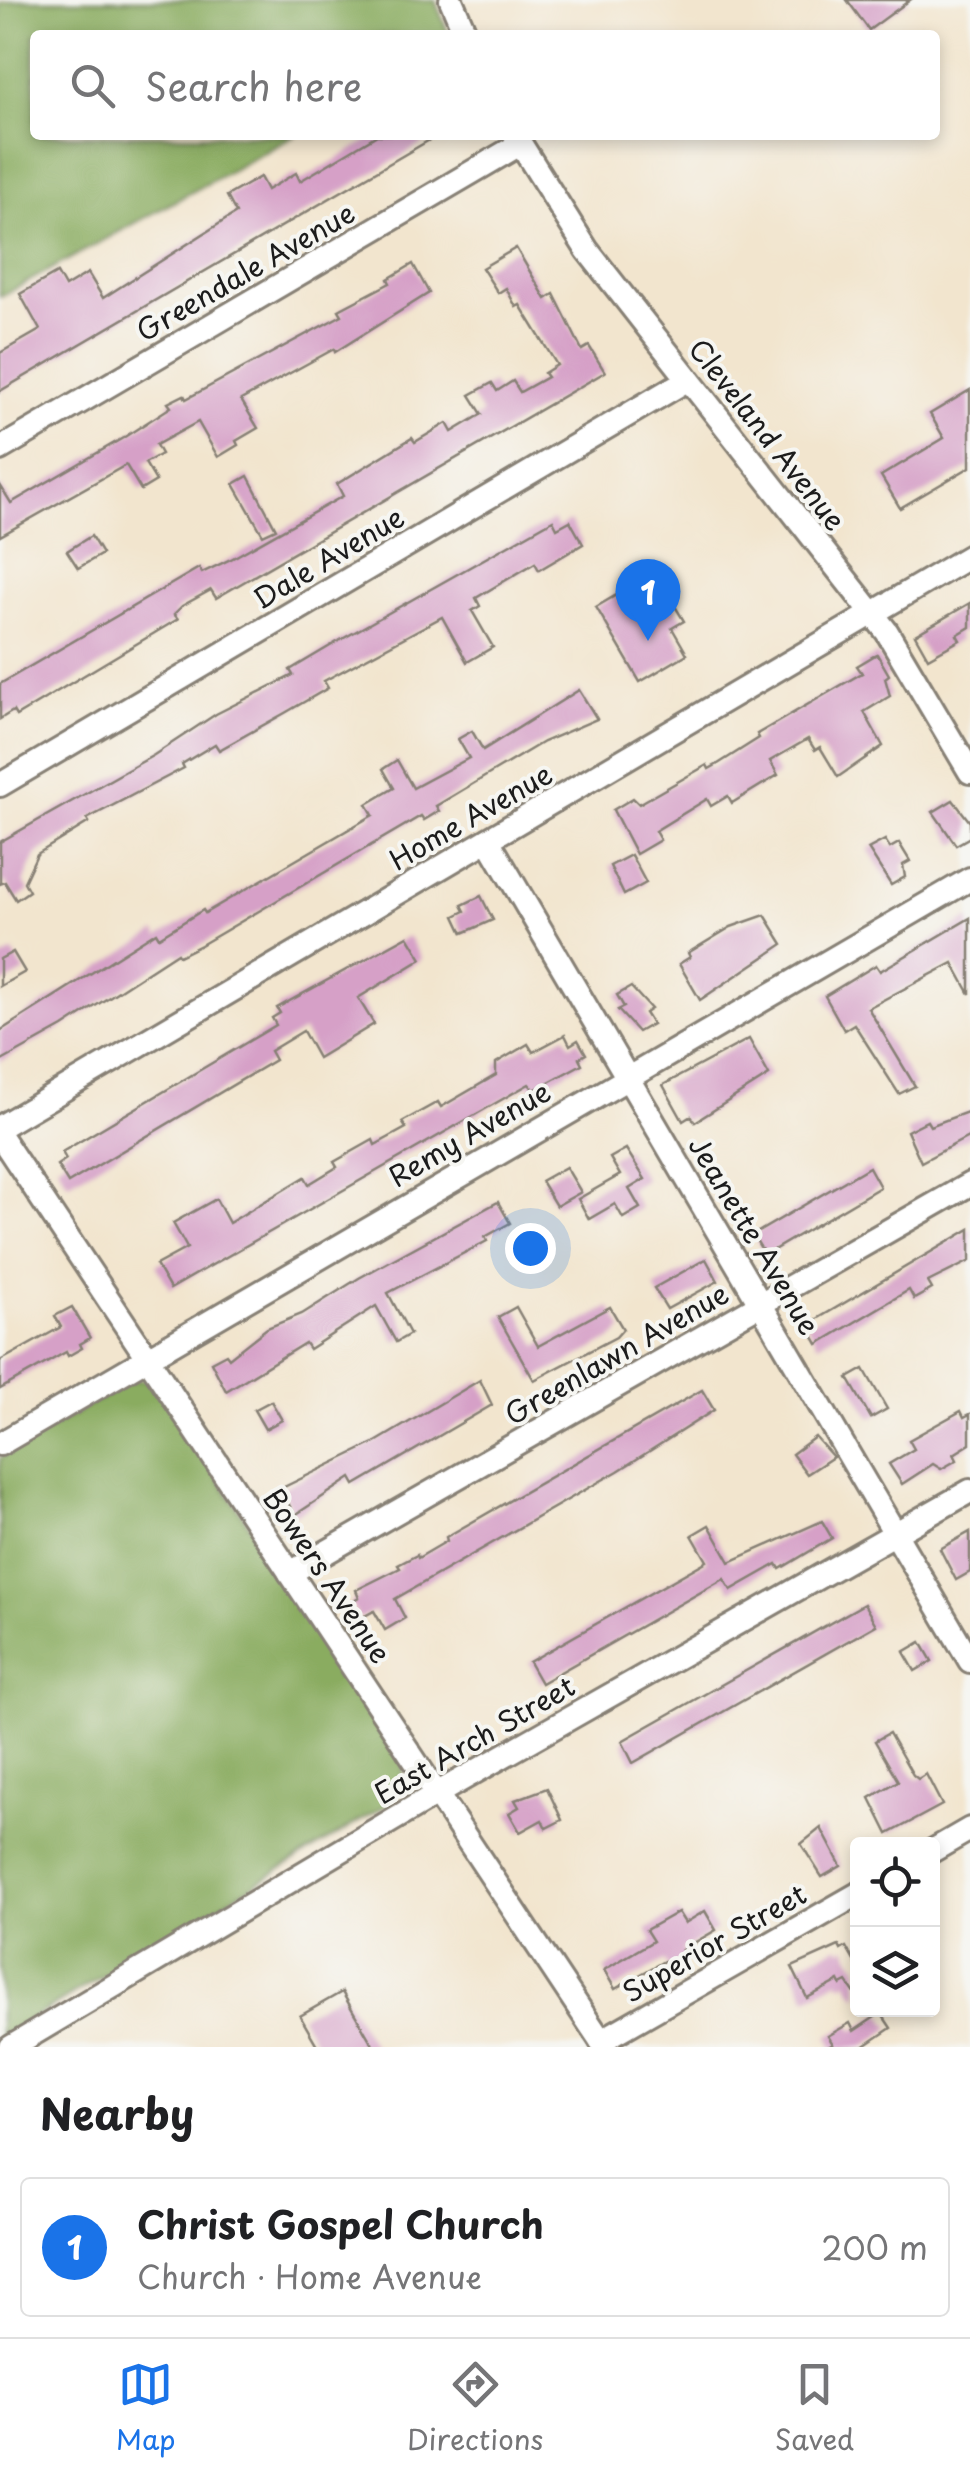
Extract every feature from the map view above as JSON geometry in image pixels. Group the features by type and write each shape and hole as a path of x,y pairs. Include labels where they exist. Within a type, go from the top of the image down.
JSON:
{"street":[{"path":"451,0 464,30"},
{"name":"Cleveland Avenue","path":"518,140 587,250 872,615 970,772"},
{"name":"Greendale Avenue","path":"0,449 518,140"},
{"name":"Dale Avenue","path":"0,785 687,380"},
{"name":"Home Avenue","path":"0,1127 970,556"},
{"name":"Jeanette Avenue","path":"488,840 970,1661"},
{"name":"Remy Avenue","path":"0,1444 624,1076 970,879"},
{"name":"Bowers Avenue","path":"0,1136 603,2044"},
{"name":"Greenlawn Avenue","path":"290,1573 970,1184"},
{"name":"East Arch Street","path":"11,2047 438,1793 970,1491"},
{"path":"940,1847 970,1830"},
{"name":"Superior Street","path":"603,2044 850,1899"}],"green space":[{"path":"435,0 447,30 30,30 30,140 287,140 0,297 0,3"},
{"path":"132,1380 153,1380 404,1759 402,1787 390,1803 0,2038 0,1458"}],"building":[{"path":"847,0 910,0 869,30"},
{"path":"369,140 429,140 0,391 0,353 40,330 20,294 57,273 65,287 88,273 103,298 236,213 227,196 260,177 267,190 296,173 300,181"},
{"path":"516,248 546,299 554,294 582,350 589,346 605,372 216,598 211,590 182,606 174,614 178,619 16,716 13,711 0,719 0,684 199,568 202,573 231,559 343,496 337,484 412,438 415,442 447,423 452,432 482,414 470,395 492,383 497,391 513,381 520,392 547,377 544,373 557,365 520,305 516,307 506,288 498,293 482,268"},
{"path":"413,264 429,293 335,352 334,349 241,400 258,428 236,441 238,445 218,457 198,422 156,445 161,454 145,463 156,481 141,490 126,465 0,536 0,485 11,503 123,438 171,407 168,403 184,395 186,399 342,315 339,310 390,283 388,279"},
{"path":"970,390 970,467 900,508 881,476 944,438 930,414"},
{"path":"248,476 276,529 263,535 234,484"},
{"path":"553,520 557,528 570,521 583,544 539,570 535,563 476,598 480,606 472,611 493,647 467,662 442,617 324,681 328,688 285,713 219,750 215,744 182,764 184,768 87,819 89,822 37,854 24,882 29,891 16,900 5,882 0,884 0,842 154,755 216,714 293,675 290,670 337,642"},
{"path":"91,536 102,554 78,568 67,551"},
{"path":"644,579 660,608 672,601 684,621 672,628 687,654 640,682 596,607"},
{"path":"970,603 970,627 957,635 960,640 928,658 915,635"},
{"path":"877,654 889,675 885,678 890,696 864,712 883,746 838,777 820,747 815,750 808,739 770,761 778,775 732,803 728,796 711,806 707,799 655,831 660,840 636,854 613,810 633,798 639,804 707,765 709,769 718,764 759,738 757,734 862,673 857,666"},
{"path":"579,690 597,719 543,742 436,806 439,811 424,820 421,816 201,945 179,956 177,953 63,1027 0,1062 0,1031 156,932 159,937 203,910 205,913 373,815 367,804 394,788 383,769 397,760 413,788 469,758 458,739 472,731 483,750"},
{"path":"953,800 970,822 970,837 956,845 933,812"},
{"path":"885,840 890,848 899,843 910,861 903,865 905,877 891,885 868,849"},
{"path":"631,855 646,883 624,895 610,866"},
{"path":"481,896 493,920 463,933 455,916 465,911 462,905"},
{"path":"765,915 783,944 700,1000 679,964 690,957 688,953 731,927"},
{"path":"970,918 970,994 953,963 868,1008 915,1086 899,1094 854,1024 844,1030 825,996 876,965 880,971"},
{"path":"408,936 422,959 358,998 374,1024 318,1058 303,1031 270,1051 275,1060 68,1183 57,1165 66,1159 62,1152 276,1025 272,1018 280,1013 277,1008"},
{"path":"13,952 25,972 0,986 0,959"},
{"path":"631,987 651,1009 645,1013 652,1024 638,1032 618,1010 624,1007 617,995"},
{"path":"565,1035 570,1045 578,1040 586,1054 579,1058 582,1064 534,1090 529,1084 170,1289 156,1265 187,1248 173,1223 216,1199 229,1223 305,1177 309,1184 337,1167 334,1162 373,1140 375,1145 406,1128 402,1122 438,1102 441,1107 496,1075 496,1063 528,1044 533,1052"},
{"path":"749,1039 769,1075 695,1122 691,1116 683,1121 663,1085"},
{"path":"970,1111 970,1136 921,1162 907,1131 927,1121 930,1126"},
{"path":"626,1149 645,1179 629,1189 640,1208 623,1218 615,1204 589,1219 578,1199 620,1175 610,1158"},
{"path":"566,1167 581,1192 556,1206 541,1181"},
{"path":"869,1167 880,1187 765,1255 753,1235"},
{"path":"498,1202 510,1223 485,1237 487,1241 388,1293 410,1334 396,1342 376,1306 309,1349 305,1343 226,1391 211,1362 226,1354 229,1358 267,1328 302,1314"},
{"path":"970,1229 970,1261 928,1282 932,1289 914,1299 909,1290 818,1344 807,1325"},
{"path":"706,1259 718,1281 667,1309 654,1288"},
{"path":"72,1307 90,1338 80,1344 82,1348 68,1356 66,1352 0,1389 0,1361 61,1327 55,1316"},
{"path":"516,1307 538,1346 610,1307 623,1329 616,1337 534,1380 498,1317"},
{"path":"864,1369 887,1409 871,1418 848,1378"},
{"path":"480,1380 492,1405 355,1485 351,1478 295,1515 280,1489 374,1443"},
{"path":"702,1390 714,1410 618,1471 395,1599 405,1618 385,1630 374,1611 359,1619 350,1602 359,1597 356,1590 417,1555 418,1558 447,1541 446,1537"},
{"path":"271,1401 282,1420 265,1429 254,1410"},
{"path":"961,1411 964,1417 970,1414 970,1444 954,1454 957,1460 941,1469 933,1464 902,1484 889,1464 914,1449 909,1440"},
{"path":"815,1437 833,1457 807,1474 792,1454"},
{"path":"822,1521 832,1538 780,1569 777,1564 731,1590 724,1579 541,1683 529,1662 707,1561 692,1535 709,1525 730,1562"},
{"path":"970,1532 970,1572 956,1580 940,1549"},
{"path":"864,1604 876,1625 633,1763 622,1741"},
{"path":"921,1642 932,1661 915,1671 904,1652"},
{"path":"889,1733 913,1775 918,1779 926,1774 942,1805 888,1834 870,1798 898,1781 875,1741"},
{"path":"547,1788 562,1820 546,1828 542,1820 520,1832 509,1813 519,1807 515,1800"},
{"path":"821,1828 841,1866 822,1877 801,1844"},
{"path":"705,1911 716,1930 682,1950 687,1957 668,1968 664,1961 615,1989 604,1970 653,1941 646,1930 678,1912 685,1923"},
{"path":"839,1946 841,1950 846,1947 850,1954 850,1986 839,1981 807,1998 792,1967"},
{"path":"342,1992 374,2047 318,2047 300,2016"},
{"path":"875,2017 884,2017 891,2028 863,2047 828,2047 833,2044 828,2036 850,2023 854,2031"}],"place":[{"name":"Christ Gospel Church","path":"648,641"}]}
